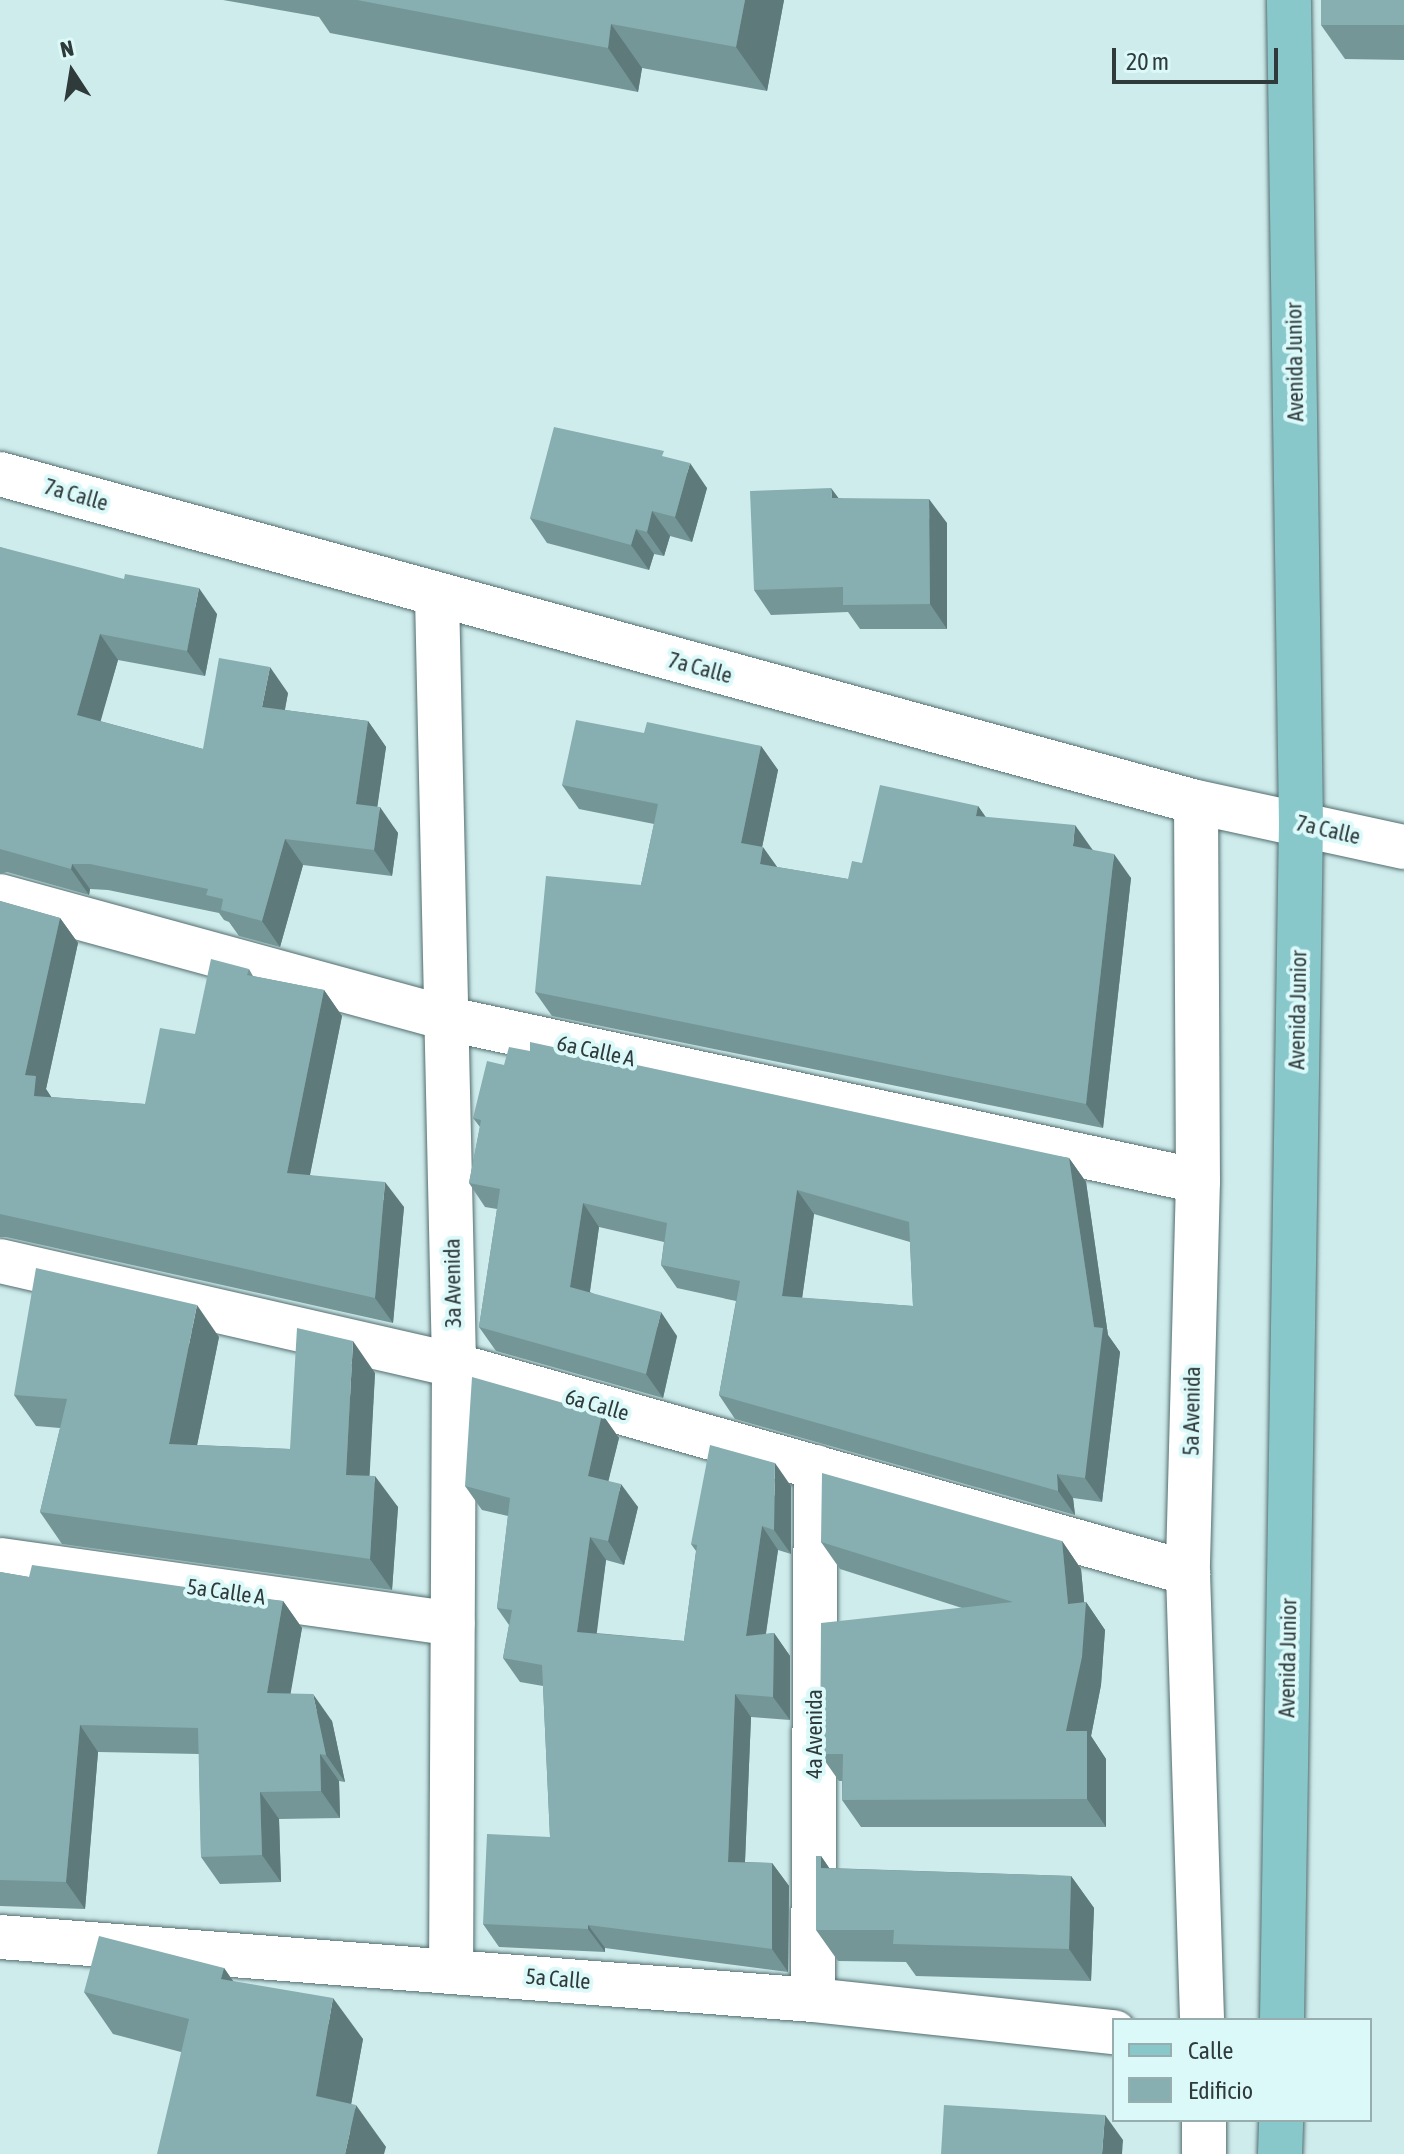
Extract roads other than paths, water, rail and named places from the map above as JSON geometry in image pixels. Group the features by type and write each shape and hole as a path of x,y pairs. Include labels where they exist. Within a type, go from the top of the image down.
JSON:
{"main road":[{"name":"Avenida Junior","path":"1282,2018 1301,823 1289,0"},
{"path":"1280,2154 1281,2122"}],"street":[{"name":"7a Calle","path":"0,474 1196,802 1404,847"},
{"name":"3a Avenida","path":"437,596 449,1019 454,1365 451,1970"},
{"name":"5a Avenida","path":"1196,802 1198,1181 1188,1573 1202,2018"},
{"name":"6a Calle A","path":"0,896 449,1019 1198,1181"},
{"name":"6a Calle","path":"0,1261 454,1365 1188,1573"},
{"name":"4a Avenida","path":"813,2000 816,1467"},
{"name":"5a Calle A","path":"0,1560 453,1624"},
{"name":"5a Calle","path":"0,1937 813,2000 1112,2032"},
{"path":"1204,2122 1204,2154"}]}
